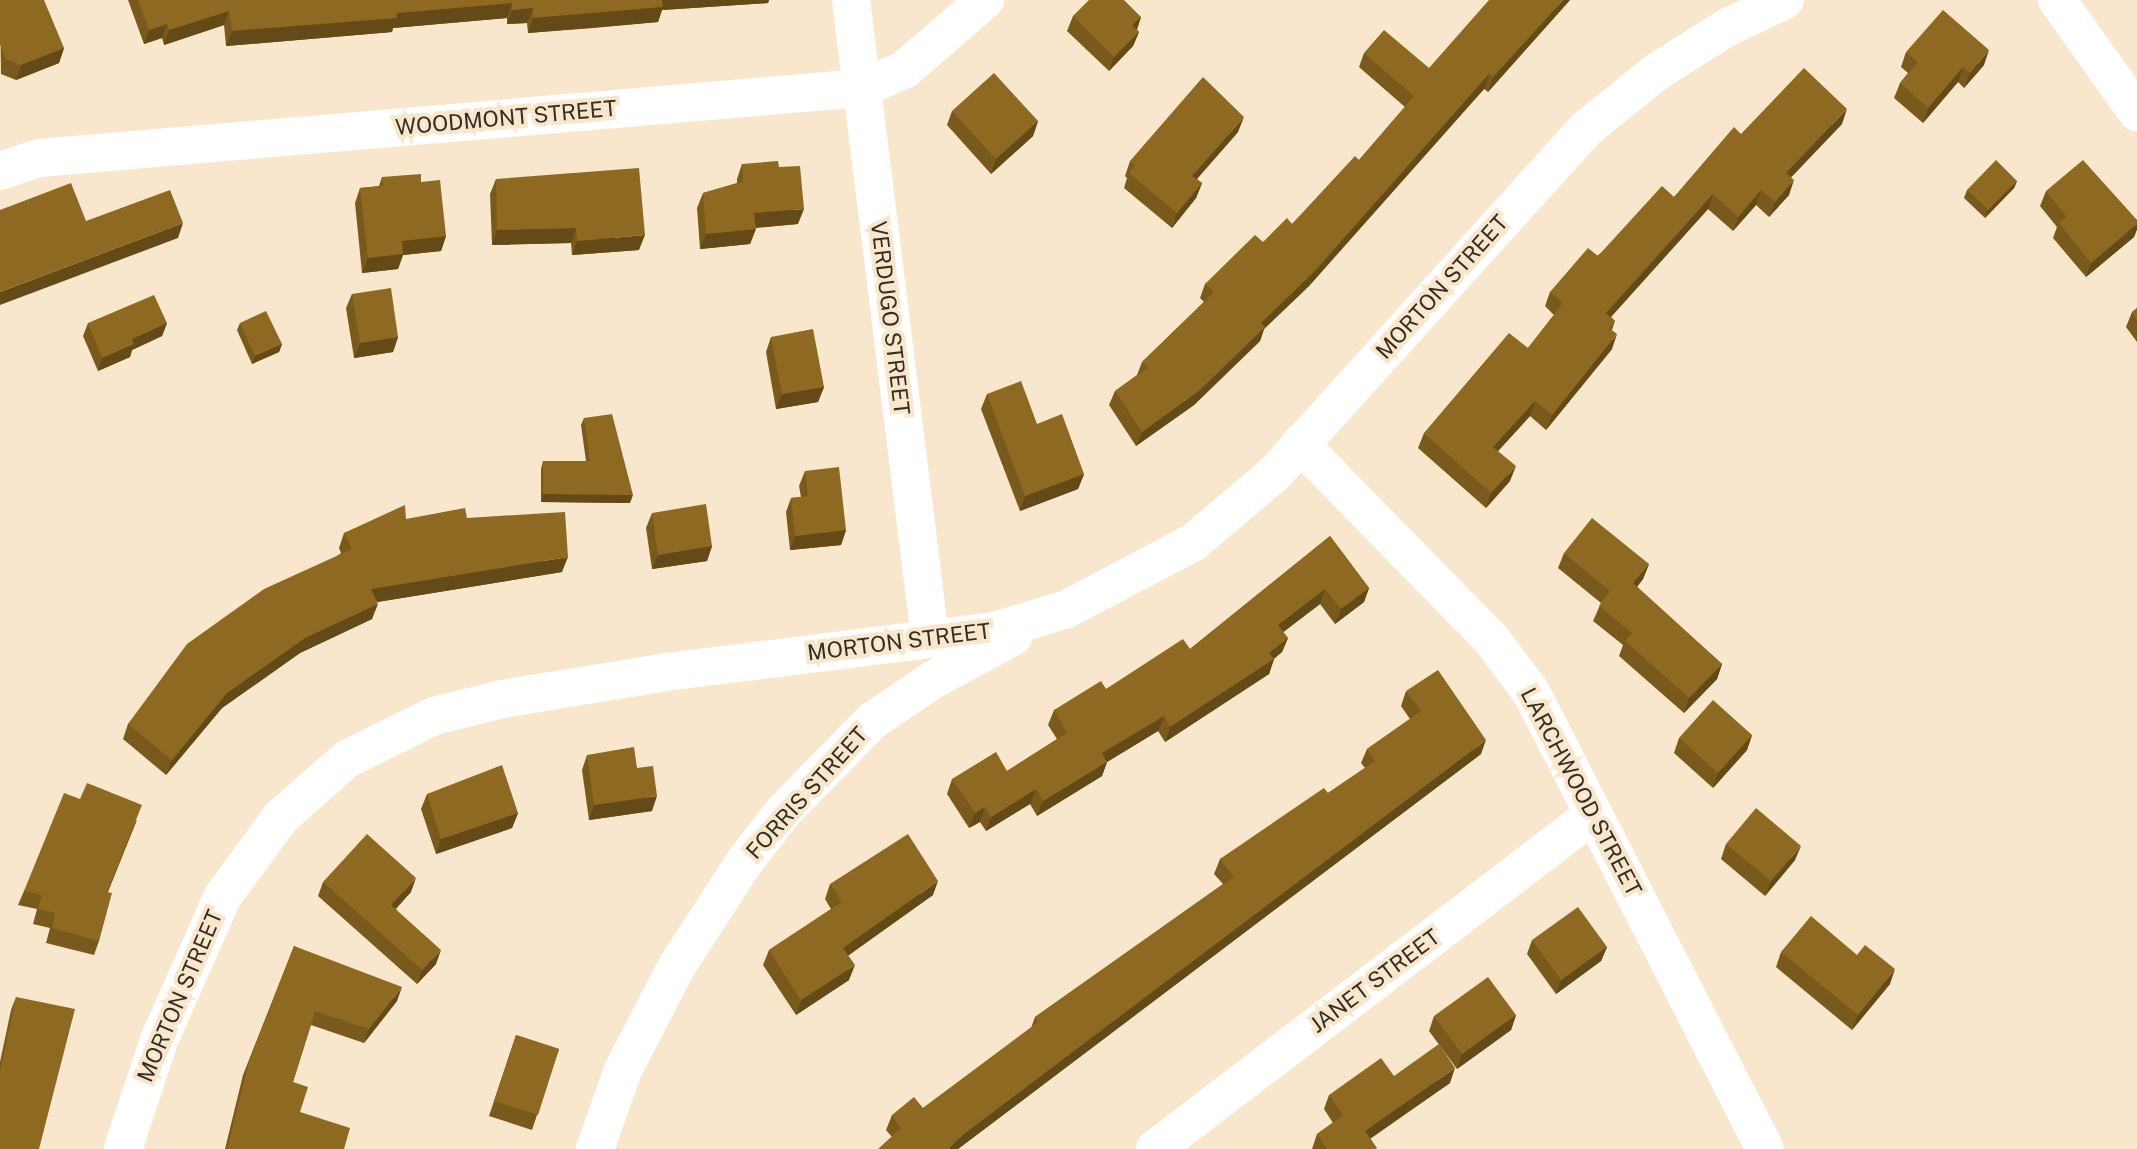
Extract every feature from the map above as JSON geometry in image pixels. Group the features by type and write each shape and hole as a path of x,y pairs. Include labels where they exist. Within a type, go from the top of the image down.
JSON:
{"street":[{"name":"VERDUGO STREET","path":"851,0 930,637"},
{"name":"WOODMONT STREET","path":"0,171 39,158 862,88 915,62 985,0"},
{"name":"MORTON STREET","path":"123,1149 154,1051 223,896 281,817 347,759 404,728 479,704 666,672 995,631 1067,609 1194,542 1261,487 1587,128 1658,71 1728,27 1785,0"},
{"path":"2057,0 2137,112"},
{"name":"LARCHWOOD STREET","path":"1300,444 1491,639 1531,692 1765,1149"},
{"name":"FORRIS STREET","path":"595,1149 623,1070 677,966 745,861 784,811 891,707 1067,609"},
{"name":"JANET STREET","path":"1155,1149 1594,814"}],"building":[{"path":"0,0 44,0 64,48 21,65 6,59 0,44"},
{"path":"138,0 662,0 663,7 533,18 533,8 512,10 512,3 397,13 397,18 232,31 229,11 169,30 167,24 149,30"},
{"path":"1089,0 1124,0 1141,17 1132,25 1139,32 1114,57 1073,16"},
{"path":"1489,0 1563,0 1493,77 1489,74 1314,272 1261,323 1265,327 1199,391 1142,432 1115,391 1148,368 1142,362 1214,292 1205,284 1255,235 1263,242 1287,218 1292,224 1355,156 1359,160 1414,96 1364,53 1384,30 1429,68"},
{"path":"1943,10 1989,50 1970,73 1963,67 1928,108 1900,83 1918,62 1906,52"},
{"path":"1804,68 1847,109 1786,173 1794,180 1775,202 1761,190 1738,217 1713,194 1606,313 1615,321 1609,328 1617,334 1552,415 1535,401 1493,447 1516,466 1491,493 1424,433 1509,333 1528,348 1563,303 1550,292 1588,248 1598,256 1662,186 1674,197 1734,127 1741,134"},
{"path":"994,73 1038,121 996,159 952,111"},
{"path":"1203,77 1244,117 1192,176 1202,183 1177,213 1129,173 1135,165 1130,161"},
{"path":"1996,160 2017,181 1988,210 1967,190"},
{"path":"2083,160 2137,220 2137,224 2091,263 2059,223 2067,217 2046,191"},
{"path":"778,161 779,167 800,166 804,209 754,213 756,229 706,234 703,193 743,182 742,164"},
{"path":"639,168 645,235 577,241 576,228 497,230 496,179"},
{"path":"421,174 421,182 440,180 446,236 402,241 403,254 368,258 360,188 383,186 382,177"},
{"path":"71,183 86,221 170,190 183,223 0,292 0,210"},
{"path":"391,288 398,337 360,343 352,294"},
{"path":"154,295 167,323 132,339 134,344 102,358 88,323"},
{"path":"266,311 282,344 255,356 240,323"},
{"path":"813,329 824,387 782,394 771,337"},
{"path":"1021,381 1037,424 1062,414 1084,474 1025,496 987,394"},
{"path":"612,414 633,495 543,494 543,461 590,461 584,418"},
{"path":"839,467 846,530 795,536 791,498 808,496 805,471"},
{"path":"706,504 712,546 658,555 652,513"},
{"path":"405,505 406,519 465,508 467,518 565,512 568,557 371,589 378,604 305,638 227,693 172,760 128,724 187,644 264,589 352,549 344,533"},
{"path":"1592,518 1649,564 1633,583 1722,664 1689,698 1625,641 1632,633 1599,606 1610,591 1564,553"},
{"path":"1330,536 1369,588 1341,609 1325,589 1278,625 1288,638 1269,653 1274,659 1170,727 1164,716 1102,753 1107,762 1043,801 1036,789 991,817 985,807 975,813 952,779 996,752 1007,771 1067,733 1054,710 1101,681 1106,689 1183,639 1190,649"},
{"path":"1438,670 1486,740 948,1149 878,1149 901,1128 892,1115 914,1097 923,1108 1038,1022 1035,1017 1234,877 1220,859 1324,788 1328,793 1375,761 1367,749 1421,711 1406,691"},
{"path":"1713,700 1752,735 1718,773 1679,738"},
{"path":"634,747 637,768 653,766 657,796 594,805 587,755"},
{"path":"502,765 518,813 441,839 427,794"},
{"path":"87,783 142,805 107,892 112,893 99,941 52,928 55,913 38,909 42,895 24,891 64,793 80,799"},
{"path":"1756,808 1801,846 1771,881 1726,844"},
{"path":"367,834 416,878 391,905 441,950 422,970 323,882"},
{"path":"908,834 938,881 843,948 855,965 801,1000 769,950 842,902 830,884"},
{"path":"1578,907 1607,947 1561,980 1532,940"},
{"path":"1811,916 1857,955 1865,945 1895,969 1858,1015 1781,952"},
{"path":"294,946 402,987 369,1029 315,1011 293,1082 308,1087 300,1112 350,1128 344,1149 227,1149 249,1062"},
{"path":"1488,977 1516,1015 1462,1054 1434,1016"},
{"path":"16,997 75,1009 39,1149 0,1149 0,1071"},
{"path":"516,1035 559,1049 538,1115 494,1101"},
{"path":"1439,1044 1455,1068 1365,1131 1377,1148 1327,1149 1317,1134 1343,1115 1329,1095 1381,1058 1394,1076"}]}
